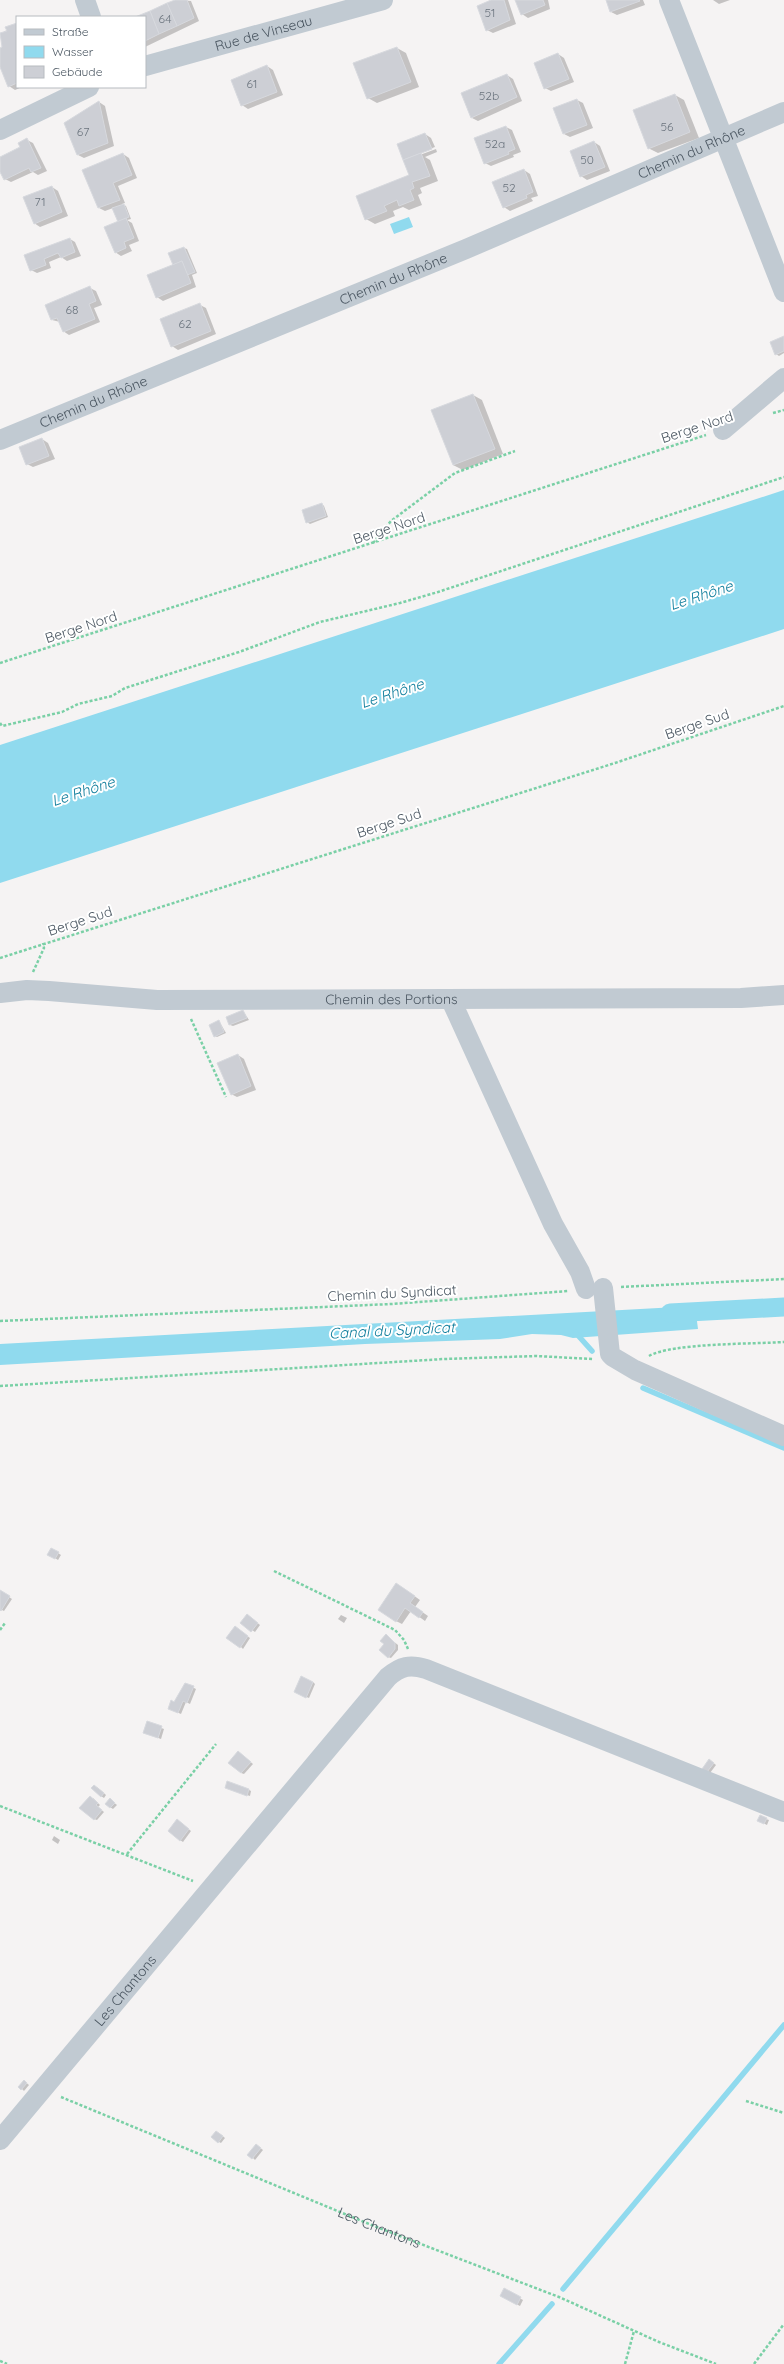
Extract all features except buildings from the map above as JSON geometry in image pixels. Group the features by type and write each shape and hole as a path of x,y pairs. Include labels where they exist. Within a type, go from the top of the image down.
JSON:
{"street":[{"path":"85,0 91,16"},
{"name":"Rue de Vinseau","path":"146,66 382,0"},
{"path":"669,0 722,138 784,292"},
{"path":"0,130 87,88"},
{"name":"Chemin du Rhône","path":"0,440 458,252 784,112"},
{"path":"723,430 784,378"},
{"name":"Chemin des Portions","path":"0,993 27,990 157,1000 741,998 784,995"},
{"path":"451,1000 553,1224 580,1272 598,1291 610,1354 616,1360 635,1370 784,1436"},
{"path":"409,1665 426,1669 784,1812"},
{"name":"Les Chantons","path":"0,2140 388,1677 409,1665"}],"path":[{"path":"770,414 784,410"},
{"name":"Berge Nord","path":"0,663 723,430"},
{"path":"373,544 391,521 455,473 515,451"},
{"path":"0,723 2,726 62,712 78,704 112,696 125,688 238,652 320,622 400,603 438,592 784,477"},
{"name":"Berge Sud","path":"0,958 43,943 615,763 784,706"},
{"path":"27,990 35,964 44,948 43,943"},
{"path":"183,1000 226,1097"},
{"name":"Chemin du Syndicat","path":"0,1321 392,1304 784,1279"},
{"path":"635,1370 645,1359 656,1352 676,1348 784,1342"},
{"path":"0,1386 536,1356 589,1361 610,1354"},
{"path":"274,1571 395,1630 404,1640 410,1652 409,1665"},
{"path":"0,1630 5,1623"},
{"path":"127,1854 216,1744"},
{"path":"0,1806 191,1879 208,1893"},
{"name":"Les Chantons","path":"44,2089 128,2126 367,2224 559,2297 634,2331 716,2364"},
{"path":"746,2101 784,2113"},
{"path":"754,2364 784,2324"},
{"path":"624,2364 634,2331"},
{"path":"0,2361 7,2364"}],"water":[{"path":"409,217 413,227 394,234 390,224"},
{"name":"Le Rhône","path":"784,490 784,629 0,883 0,745"},
{"name":"Canal du Syndicat","path":"695,1306 698,1329 573,1338 561,1335 532,1334 500,1339 365,1344 0,1365 0,1344"}],"waterway":[{"name":"Canal du Syndicat","path":"670,1313 784,1307"},
{"path":"575,1332 592,1351"},
{"path":"643,1388 784,1448"},
{"path":"563,2289 784,2025"},
{"path":"499,2364 552,2304"}]}
